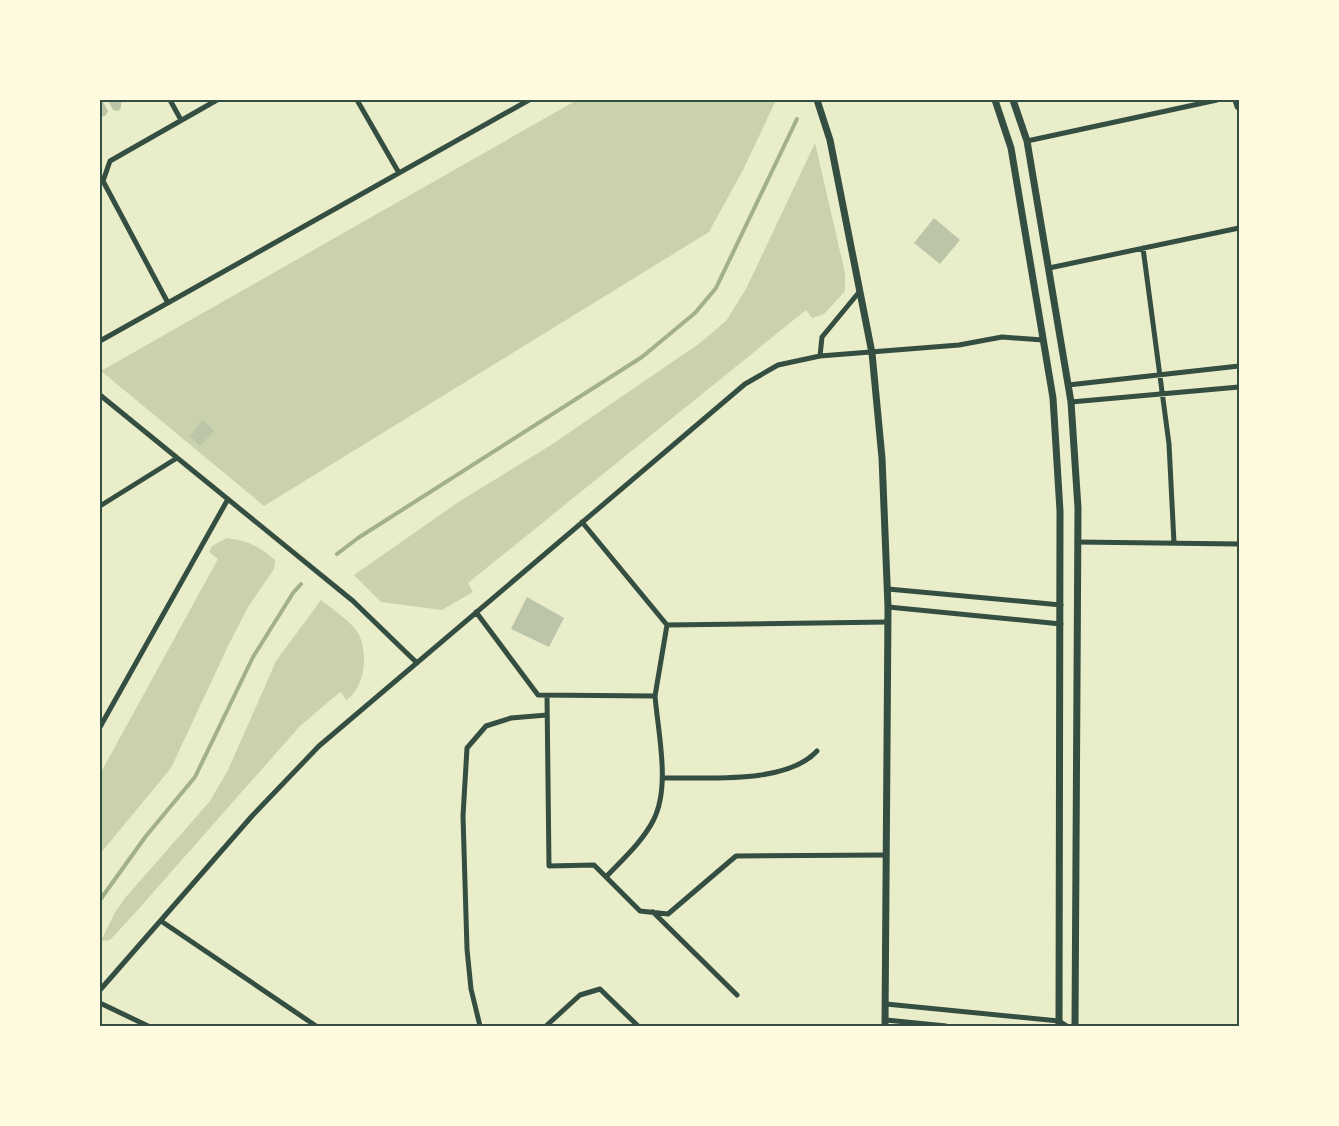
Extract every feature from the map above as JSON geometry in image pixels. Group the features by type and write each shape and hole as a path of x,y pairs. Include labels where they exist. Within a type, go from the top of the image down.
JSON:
{"highway":[{"path":"1237,100 1239,106"}],"street":[{"path":"170,100 181,120"},
{"path":"168,303 102,180 110,161 217,100"},
{"path":"357,100 399,173"},
{"path":"100,341 529,100"},
{"path":"817,100 830,140 872,353 882,458 888,589 886,1023 946,1026"},
{"path":"995,100 1011,148 1044,340 1054,417 1060,511 1061,605 1059,1023"},
{"path":"1013,100 1027,141 1068,385 1078,508 1075,1026"},
{"path":"1027,141 1217,100"},
{"path":"1049,268 1239,228"},
{"path":"1143,248 1169,444 1174,543"},
{"path":"820,356 822,337 860,291"},
{"path":"100,990 252,816 319,746 745,384 778,365 820,356 959,345 1002,337 1044,340"},
{"path":"1068,385 1239,366"},
{"path":"1070,402 1239,387"},
{"path":"100,395 353,601 416,663"},
{"path":"100,506 177,458"},
{"path":"100,727 228,499"},
{"path":"582,522 667,625 655,696 662,778 660,807 652,823 606,877"},
{"path":"1077,542 1239,544"},
{"path":"888,589 1061,605"},
{"path":"888,607 1061,624"},
{"path":"476,612 538,695 655,696"},
{"path":"667,625 888,622"},
{"path":"547,695 549,866 594,865 640,911 668,914 736,856 886,855"},
{"path":"480,1026 471,989 467,949 464,816 467,748 486,726 511,718 547,715"},
{"path":"662,778 740,776 783,772 808,761 817,751"},
{"path":"653,912 737,995"},
{"path":"160,921 316,1026"},
{"path":"546,1026 580,995 600,989 638,1026"},
{"path":"100,1003 148,1026"},
{"path":"886,1004 1059,1023 1067,1026"}],"green space":[{"path":"577,100 776,100 744,168 709,232 264,506 101,371"},
{"path":"815,143 845,273 845,291 824,314 812,318 806,310 468,583 473,592 442,610 381,602 354,575 457,503 551,445 700,343 726,321 746,289"},
{"path":"227,538 247,542 264,551 275,560 274,569 248,607 171,768 100,854 100,774 218,559 209,552 212,546"},
{"path":"321,600 341,615 358,633 364,660 361,679 357,688 346,700 341,692 339,693 300,726 135,913 110,940 101,941 114,914 125,898 210,801 228,770 276,661"}],"building":[{"path":"100,100 102,100 108,111 102,117 100,115"},
{"path":"108,100 128,100 121,103 121,108 118,111 113,110"},
{"path":"934,218 960,240 940,264 914,243"},
{"path":"203,420 214,431 200,446 190,436"},
{"path":"527,597 564,618 549,647 511,629"}],"waterway":[{"path":"337,554 358,538 642,357 695,313 716,288 797,119"},
{"path":"100,900 146,836 195,777 253,657 293,593 301,584"}]}
